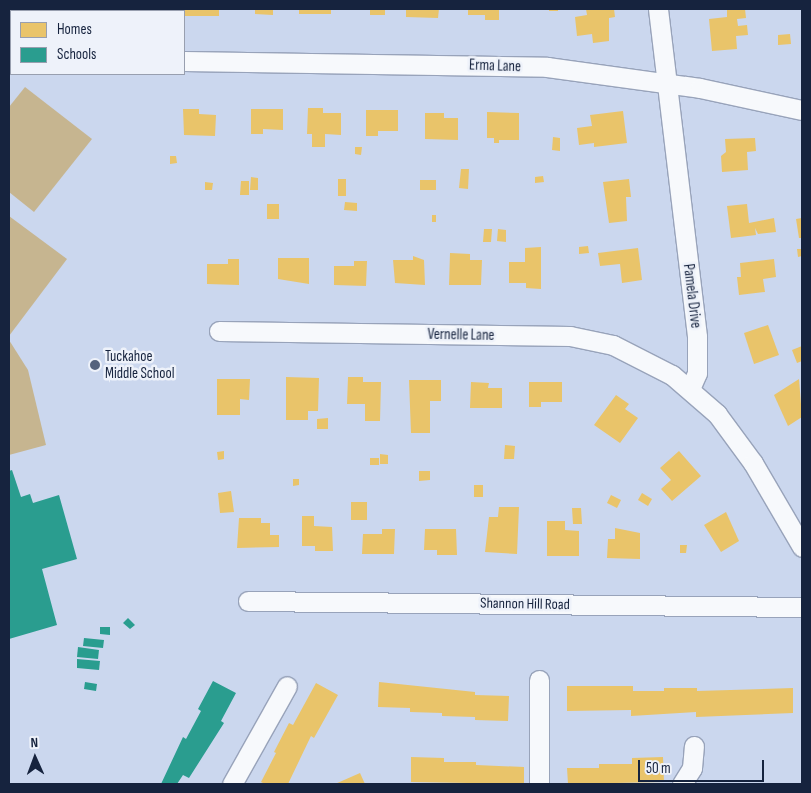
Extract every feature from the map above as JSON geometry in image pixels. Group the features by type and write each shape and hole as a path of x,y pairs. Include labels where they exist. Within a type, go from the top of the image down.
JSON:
{"street":[{"name":"Pamela Drive","path":"658,9 697,337 698,373 690,389"},
{"name":"Erma Lane","path":"185,62 547,67 668,84 802,110"},
{"name":"Vernelle Lane","path":"219,331 570,336 627,351 672,374 690,389"},
{"path":"690,389 717,414 753,462 802,547"},
{"name":"Shannon Hill Road","path":"248,601 802,607"},
{"path":"539,680 539,784"},
{"path":"232,784 287,686"},
{"path":"682,784 692,768 694,746"}],"shaded area":[{"path":"25,87 92,139 34,212 9,192 9,107"},
{"path":"9,216 67,259 9,336"},
{"path":"9,340 28,370 46,445 9,455"}],"building: Homes":[{"path":"175,9 219,9 219,16 185,16 185,10"},
{"path":"255,9 273,9 273,15 255,14"},
{"path":"299,9 331,9 331,14 299,14"},
{"path":"370,9 385,9 385,15 370,15"},
{"path":"406,9 439,9 438,18 406,17"},
{"path":"468,9 499,9 499,20 485,20 485,15 468,15"},
{"path":"549,9 558,9 558,11 549,11"},
{"path":"586,9 614,9 615,17 609,18 609,41 593,43 592,34 577,36 575,17 587,15"},
{"path":"727,9 745,9 746,18 737,19 738,26 747,25 748,35 736,36 737,49 712,51 709,19 727,17"},
{"path":"790,34 791,44 778,45 778,35"},
{"path":"308,108 323,108 323,113 341,113 341,135 325,134 325,147 312,147 312,134 307,134"},
{"path":"183,109 199,109 199,114 216,115 215,136 184,135"},
{"path":"251,109 283,109 283,130 263,129 263,134 251,134"},
{"path":"366,110 398,110 398,131 378,131 378,136 366,136"},
{"path":"623,111 627,143 594,147 594,143 579,145 577,128 592,126 590,115"},
{"path":"487,112 519,113 519,140 499,140 499,143 494,143 494,138 487,138"},
{"path":"425,113 444,113 444,118 458,118 458,140 425,139"},
{"path":"553,137 560,138 560,151 552,150"},
{"path":"755,138 756,151 747,152 748,170 722,172 721,156 726,152 725,139"},
{"path":"355,147 362,147 361,155 355,154"},
{"path":"170,156 176,156 177,163 170,164"},
{"path":"461,169 469,169 468,189 459,188"},
{"path":"543,176 544,182 535,183 535,177"},
{"path":"251,177 258,178 258,190 250,190"},
{"path":"338,179 346,179 346,196 338,196"},
{"path":"629,179 631,197 626,197 627,221 609,223 603,182"},
{"path":"420,180 436,180 436,190 420,190"},
{"path":"241,181 249,181 249,195 240,195"},
{"path":"205,182 213,183 212,190 205,190"},
{"path":"345,202 357,203 357,211 344,210"},
{"path":"267,204 279,204 279,219 267,219"},
{"path":"747,204 749,223 774,218 776,232 758,234 755,228 756,235 731,238 727,206"},
{"path":"432,215 436,215 436,222 432,222"},
{"path":"802,218 802,238 799,238 796,219"},
{"path":"484,229 492,229 491,242 483,242"},
{"path":"498,229 506,230 506,242 497,241"},
{"path":"588,246 589,253 579,254 579,247"},
{"path":"541,247 541,289 526,288 526,283 509,283 509,262 525,262 525,248"},
{"path":"638,248 642,280 622,283 620,264 600,266 598,253"},
{"path":"797,249 802,249 802,256 798,257"},
{"path":"450,253 470,254 470,260 482,260 481,285 449,285"},
{"path":"413,256 424,260 425,285 395,283 393,260 413,260"},
{"path":"278,258 309,258 309,284 278,279"},
{"path":"228,259 239,259 239,285 207,284 207,264 228,264"},
{"path":"774,259 776,277 763,279 765,292 739,295 737,277 741,277 740,263"},
{"path":"354,261 367,261 366,286 334,285 334,266 354,266"},
{"path":"768,325 779,355 754,364 744,333"},
{"path":"802,346 802,361 797,363 792,350"},
{"path":"286,377 319,378 318,411 308,411 308,420 286,420"},
{"path":"348,377 363,377 363,382 381,382 380,421 365,421 365,404 347,404"},
{"path":"217,379 250,379 249,400 240,399 240,415 217,415"},
{"path":"799,379 802,417 788,426 774,395"},
{"path":"409,380 441,380 441,401 430,401 430,433 411,433"},
{"path":"471,382 489,383 488,388 502,388 502,408 470,408"},
{"path":"529,382 562,382 562,402 541,402 541,407 529,407"},
{"path":"616,395 629,404 625,409 638,418 620,443 594,425"},
{"path":"328,418 328,429 317,429 317,419"},
{"path":"505,445 515,446 514,459 504,459"},
{"path":"224,451 224,459 218,460 217,452"},
{"path":"679,451 701,476 672,501 661,489 671,480 660,468"},
{"path":"380,454 388,455 388,464 380,464"},
{"path":"370,458 379,458 379,465 370,465"},
{"path":"419,471 430,471 430,480 419,481"},
{"path":"293,479 299,479 299,485 293,486"},
{"path":"474,485 483,485 483,497 474,497"},
{"path":"231,491 234,512 220,513 218,493"},
{"path":"642,493 652,499 648,506 638,500"},
{"path":"611,495 621,500 617,508 607,503"},
{"path":"351,502 367,502 367,520 351,520"},
{"path":"499,507 519,507 517,554 485,552 489,517 498,517"},
{"path":"572,508 581,508 582,524 573,524"},
{"path":"726,512 739,541 721,552 704,525"},
{"path":"302,516 314,516 314,526 332,527 333,551 315,551 315,546 302,546"},
{"path":"239,518 261,518 261,523 270,523 270,535 279,535 279,547 237,548"},
{"path":"547,521 565,521 565,530 579,531 579,556 547,556"},
{"path":"615,528 640,533 640,559 607,558 608,539 615,539"},
{"path":"382,529 395,529 394,554 362,554 363,534 382,534"},
{"path":"425,529 456,529 457,555 437,555 437,550 424,550"},
{"path":"680,545 687,545 686,553 680,553"},
{"path":"379,682 475,692 475,695 509,696 508,721 475,720 475,717 442,716 442,713 410,712 410,708 378,707"},
{"path":"316,683 338,695 314,738 311,736 288,784 265,784 261,782 289,723 293,725"},
{"path":"567,686 633,686 633,691 664,691 664,688 697,688 697,691 793,688 793,713 696,717 696,712 631,716 631,710 567,711"},
{"path":"411,757 444,758 444,762 476,762 476,765 524,767 524,784 411,782"},
{"path":"663,757 664,782 568,784 567,768 599,768 599,764 632,764 632,758"},
{"path":"360,773 365,784 335,784"}],"building: Schools":[{"path":"12,470 21,497 30,494 33,503 59,495 77,559 42,569 57,625 9,639 9,471"},
{"path":"128,618 135,625 130,629 123,623"},
{"path":"100,627 110,627 110,635 100,634"},
{"path":"84,638 104,640 103,648 83,646"},
{"path":"78,647 99,650 98,659 77,657"},
{"path":"77,659 100,661 99,670 77,668"},
{"path":"213,681 236,693 221,721 224,723 189,778 183,775 177,784 161,784 183,737 186,739 201,711 198,709"},
{"path":"85,682 97,684 96,691 84,689"}],"place":[{"name":"Tuckahoe Middle School","path":"95,365"}]}
